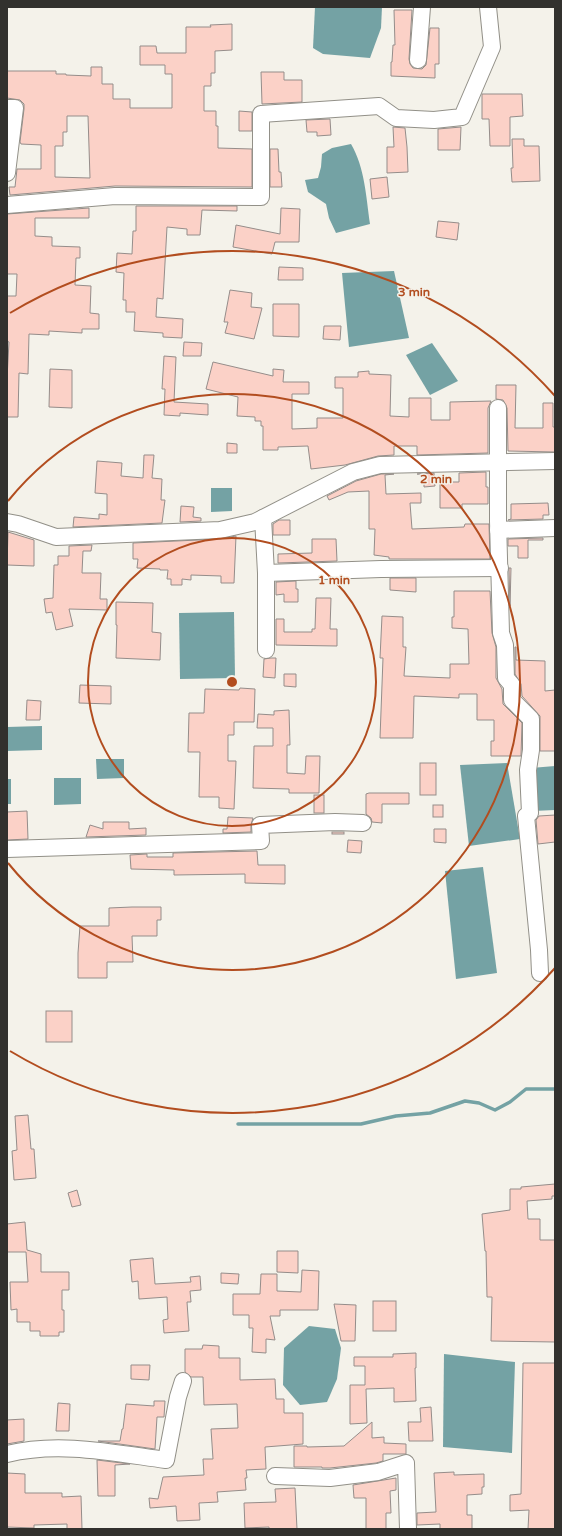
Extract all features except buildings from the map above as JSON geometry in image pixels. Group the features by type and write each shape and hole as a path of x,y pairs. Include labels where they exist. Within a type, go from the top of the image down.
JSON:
{"street":[{"path":"418,60 422,7"},
{"path":"7,205 115,196 261,198 261,114 379,106 396,118 434,120 462,117 492,47 488,7"},
{"path":"7,108 15,108 7,173"},
{"path":"498,408 498,530 501,633 505,645 506,678 512,685 512,700 531,719 531,750 528,770 530,813 526,816 540,973"},
{"path":"7,522 18,524 56,537 220,530 255,522 353,472 380,465 555,461"},
{"path":"263,518 266,573 266,650"},
{"path":"498,530 555,528"},
{"path":"266,573 381,569 500,568"},
{"path":"7,850 261,842 260,825 335,822 363,823"},
{"path":"7,1454 35,1449 67,1448 166,1460 178,1397 183,1381"},
{"path":"275,1476 330,1478 378,1472 406,1463 408,1529"}],"water":[{"path":"315,7 382,7 381,28 370,58 323,54 313,48"},
{"path":"351,144 356,153 362,173 370,224 336,233 329,218 326,204 308,192 305,180 318,178 322,154 332,148"},
{"path":"394,271 409,338 349,347 342,273"},
{"path":"432,343 458,381 430,395 406,355"},
{"path":"211,488 232,488 232,511 211,512"},
{"path":"234,612 235,678 180,679 179,613"},
{"path":"42,726 42,750 7,751 7,727"},
{"path":"96,759 124,759 124,778 97,779"},
{"path":"507,763 520,839 469,846 460,765"},
{"path":"555,766 555,810 533,811 531,768"},
{"path":"54,778 81,778 81,804 54,805"},
{"path":"7,779 11,779 11,804 7,804"},
{"path":"483,867 497,973 456,979 445,871"},
{"path":"309,1326 335,1329 341,1348 337,1379 327,1402 300,1405 283,1385 284,1348"},
{"path":"444,1354 515,1362 512,1453 443,1447"}],"waterway":[{"path":"238,1124 361,1124 396,1116 430,1113 465,1101 479,1103 495,1110 510,1102 526,1089 555,1089"}]}
